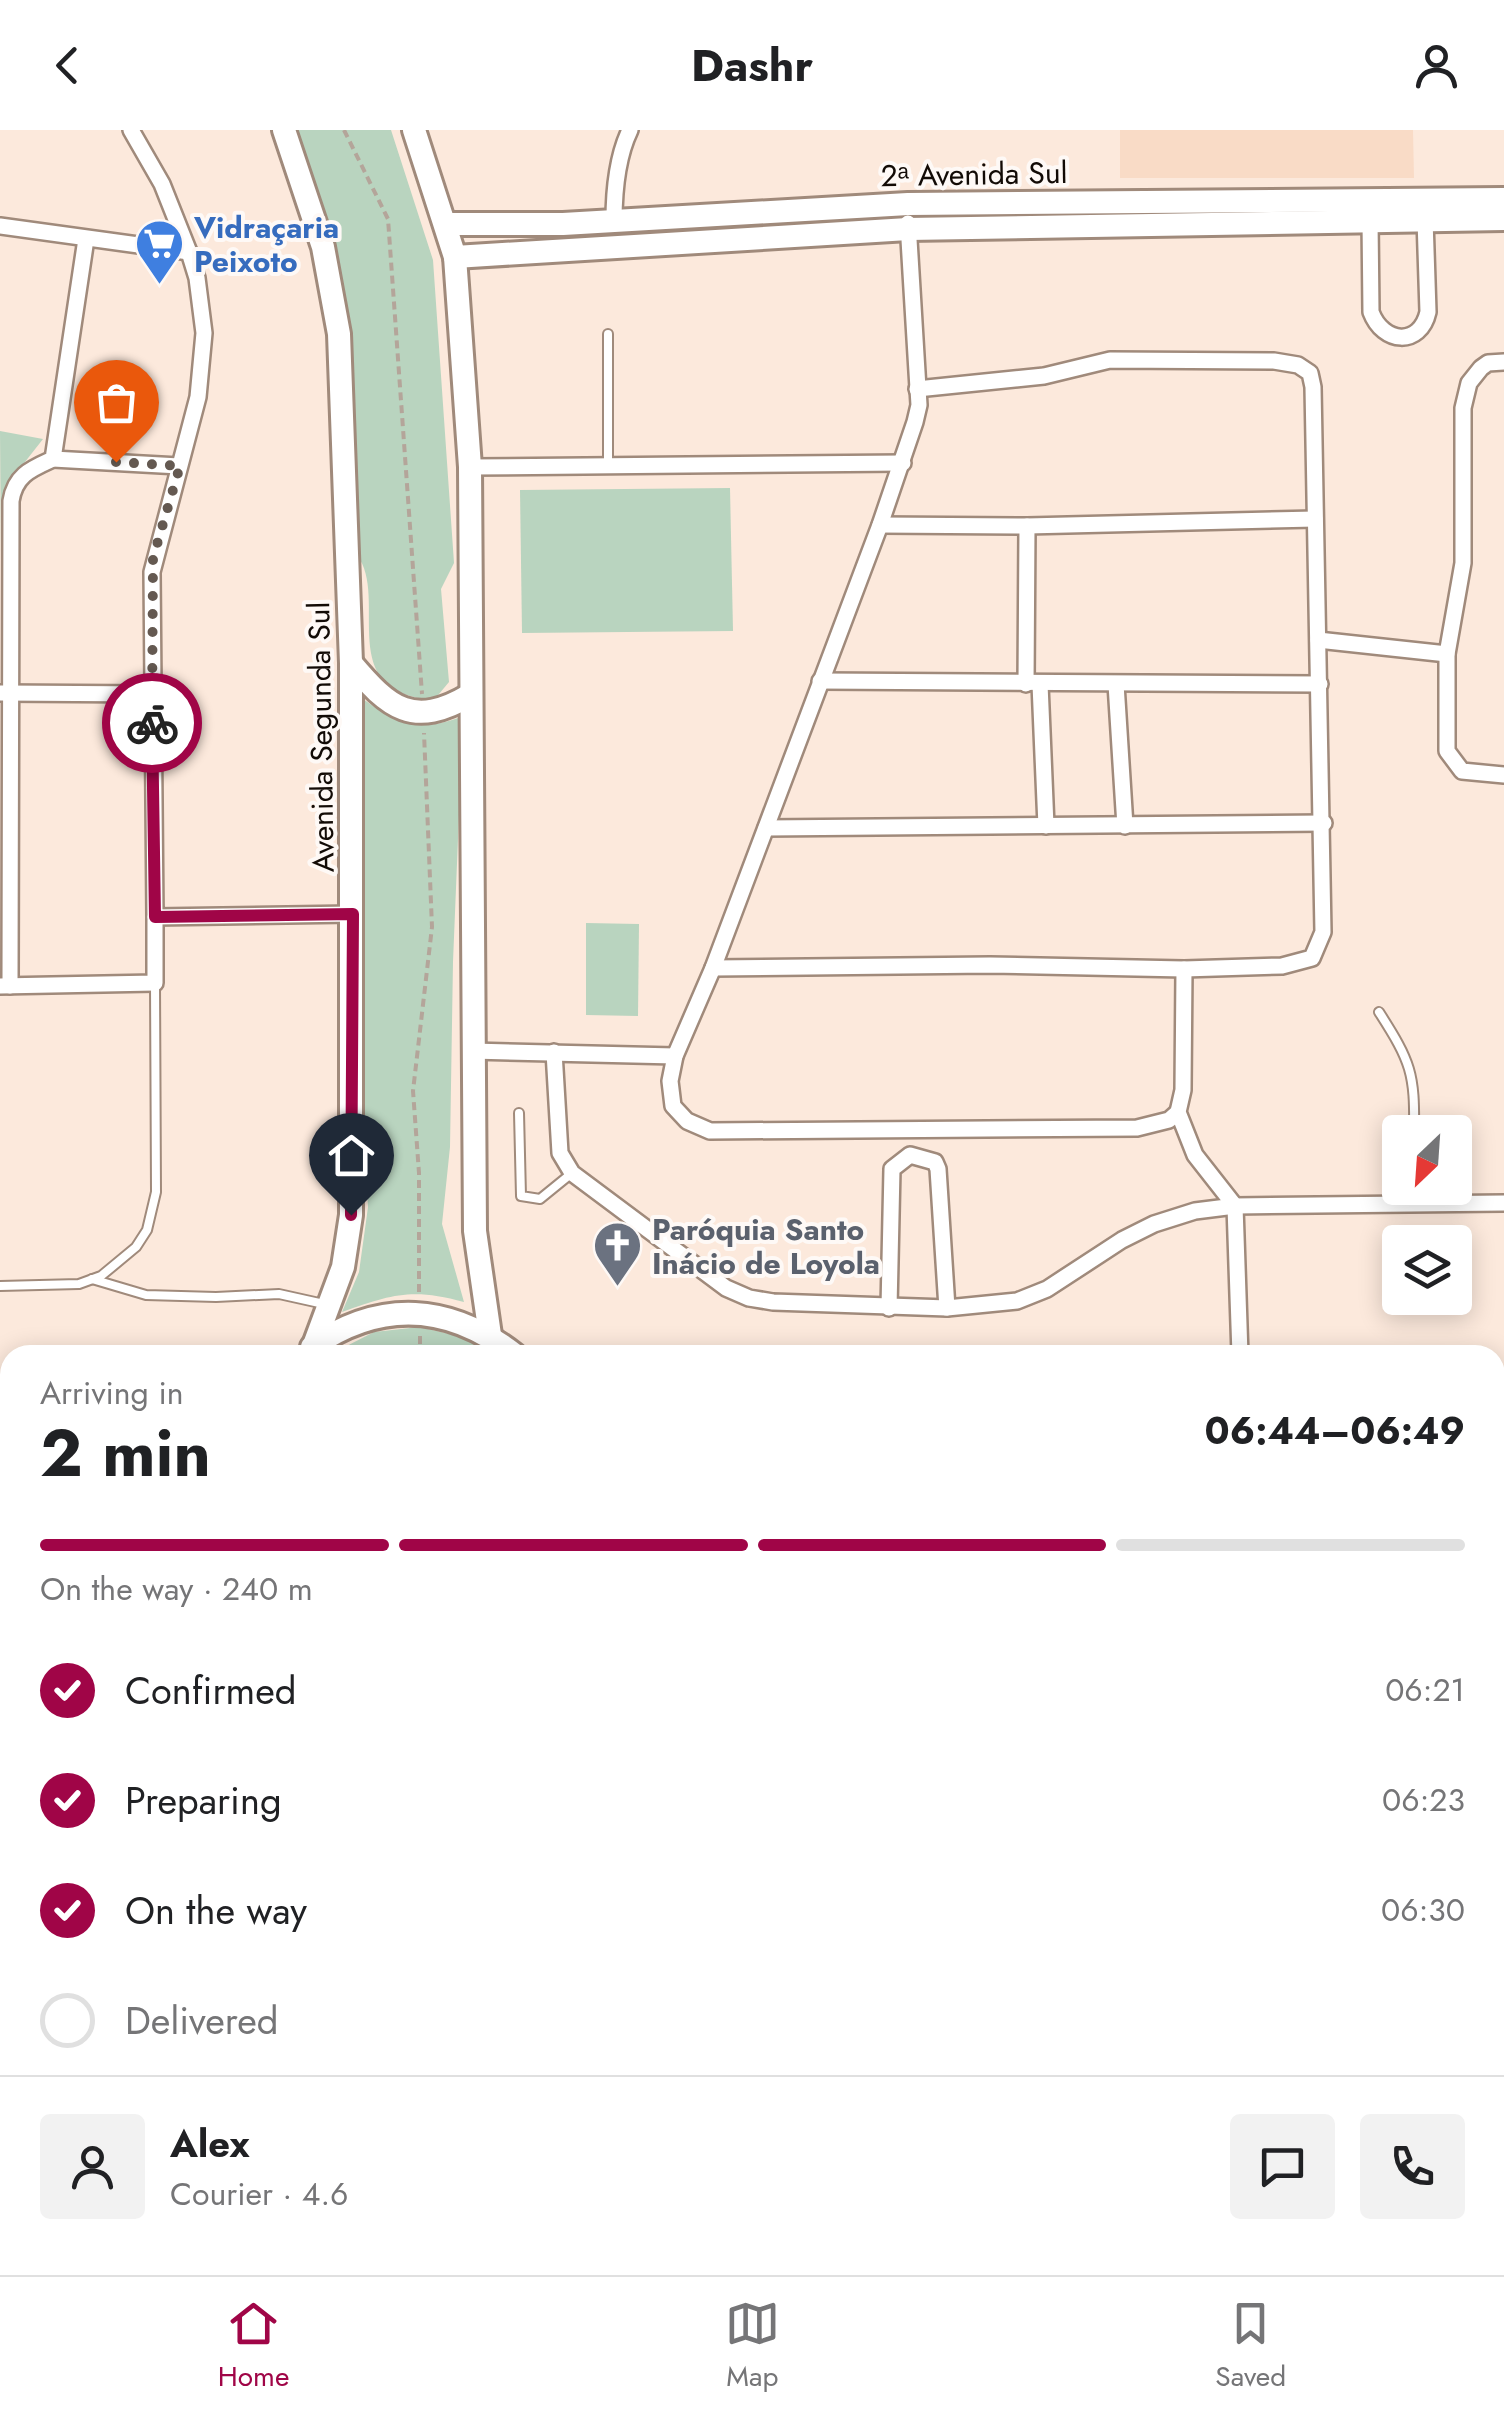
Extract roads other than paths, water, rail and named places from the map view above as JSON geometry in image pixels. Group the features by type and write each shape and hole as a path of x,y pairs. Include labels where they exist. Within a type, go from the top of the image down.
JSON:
{"main road":[{"name":"Avenida Segunda Sul","path":"284,130 323,247 340,334 351,664 351,1215 343,1268 311,1345"},
{"path":"414,130 455,256 470,467 475,1231 490,1335"},
{"name":"2ᵃ Avenida Sul","path":"446,224 614,221 908,204 1504,199"},
{"name":"2ᵃ Avenida Sul","path":"455,256 908,228 1504,219"},
{"path":"351,664 378,694 396,707 424,714 454,705 470,695"},
{"path":"317,1345 346,1326 382,1315 419,1313 456,1320 502,1345"}],"street":[{"path":"131,130 162,184 189,252 197,278 204,334 198,396 180,466 153,558 155,983 5,986 5,694 13,487 20,477 53,459 180,466"},
{"path":"614,221 618,178 630,130"},
{"path":"908,204 918,405 903,463 713,968 675,1056 670,1081 673,1106 687,1121 710,1131 1137,1128 1170,1120 1178,1112 1183,1090 1184,969"},
{"path":"1370,220 1372,312 1376,326 1387,334 1401,336 1416,334 1425,326 1428,312 1425,219"},
{"path":"0,226 189,252"},
{"path":"53,459 86,239"},
{"path":"713,968 1282,966 1312,958 1324,932 1312,379 1306,369 1288,362 1110,360 1044,376 918,389"},
{"path":"1504,362 1488,363 1481,368 1466,392 1464,563 1446,654 1447,751 1462,771 1504,775"},
{"path":"470,467 903,463"},
{"path":"880,525 1027,526 1315,519"},
{"path":"1027,526 1033,684 1046,826"},
{"path":"1318,640 1446,654"},
{"path":"820,681 1320,684"},
{"path":"1116,684 1125,826"},
{"path":"5,694 152,694"},
{"path":"766,828 1324,823"},
{"path":"155,917 353,914"},
{"path":"472,1050 675,1056"},
{"path":"554,1052 560,1153 572,1173 694,1267 748,1298 890,1308 947,1308 1017,1301 1047,1289 1122,1240 1184,1213 1234,1206 1382,1198"},
{"path":"1178,1112 1195,1156 1234,1206 1240,1345"},
{"path":"890,1308 892,1168 910,1155 935,1162 938,1169 947,1308"},
{"path":"1472,1201 1504,1203"}],"lane":[{"path":"608,334 608,466"},
{"path":"0,1286 79,1284 121,1262 136,1247 154,1210 155,983"},
{"path":"1379,1012 1404,1052 1414,1085 1414,1115"},
{"path":"519,1113 521,1196 540,1199 572,1173"},
{"path":"92,1280 146,1296 216,1298 278,1294 329,1305"}],"place":[{"name":"Vidraçaria Peixoto","path":"159,286"},
{"name":"Paróquia Santo Inácio de Loyola","path":"617,1288"}]}
